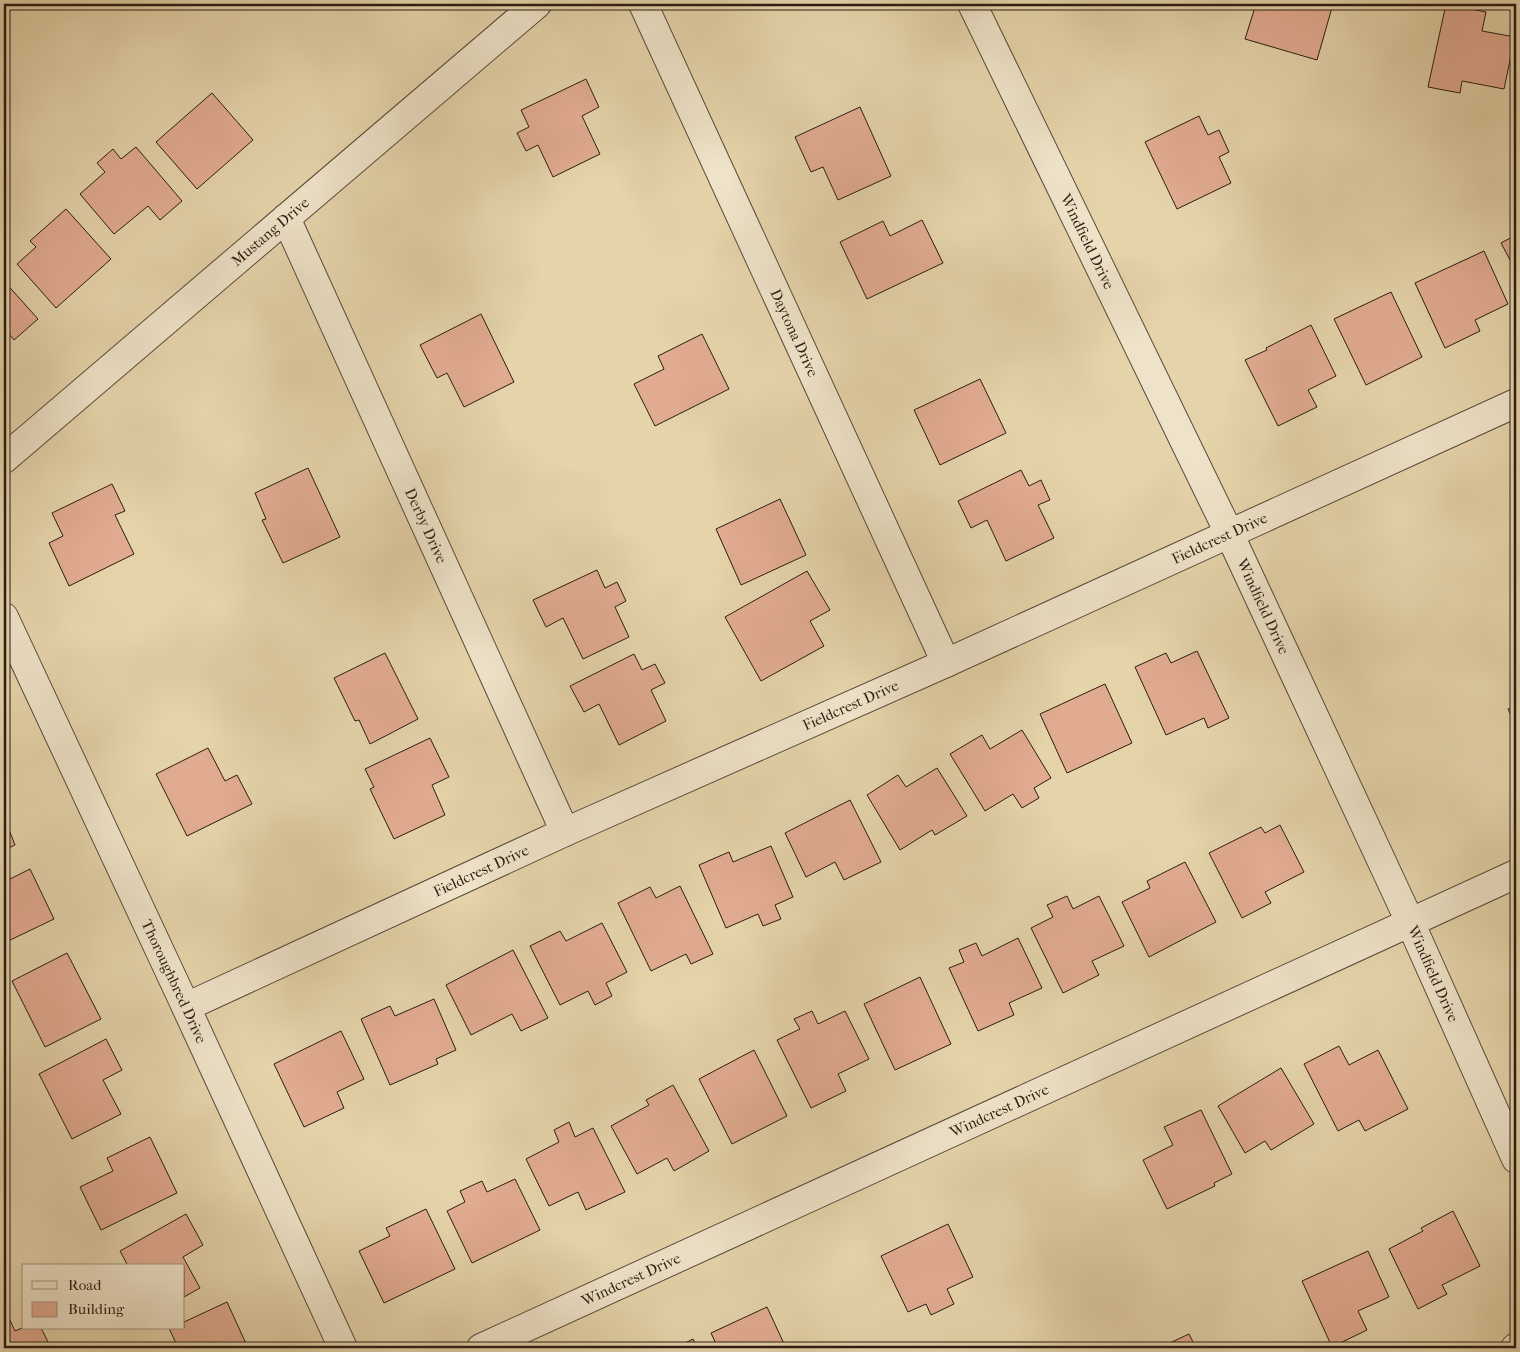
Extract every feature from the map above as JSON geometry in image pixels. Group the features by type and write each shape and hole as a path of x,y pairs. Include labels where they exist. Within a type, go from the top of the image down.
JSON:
{"street":[{"name":"Mustang Drive","path":"4,459 537,4"},
{"name":"Daytona Drive","path":"643,4 946,663"},
{"name":"Windfield Drive","path":"972,4 1229,533 1410,922 1516,1159"},
{"name":"Derby Drive","path":"286,218 565,832"},
{"name":"Fieldcrest Drive","path":"186,1007 565,832 946,663 1516,403"},
{"name":"Thoroughbred Drive","path":"4,617 343,1348"},
{"name":"Windcrest Drive","path":"481,1348 1516,874"}],"building":[{"path":"1256,4 1333,4 1317,60 1245,39"},
{"path":"1446,4 1486,12 1482,31 1515,37 1504,89 1462,81 1460,93 1428,87"},
{"path":"586,79 599,107 582,116 600,154 553,177 538,145 526,151 517,133 529,127 521,110"},
{"path":"212,93 253,140 197,189 156,142"},
{"path":"860,107 891,176 838,200 823,167 811,172 795,137"},
{"path":"1199,116 1208,135 1219,130 1229,152 1219,157 1231,183 1177,209 1145,142"},
{"path":"136,147 182,201 160,220 148,206 114,234 80,194 105,172 97,163 113,149 121,159"},
{"path":"66,209 111,259 56,308 17,264 36,247 30,241"},
{"path":"922,220 943,263 867,299 840,242 883,221 890,236"},
{"path":"1516,235 1516,271 1501,243"},
{"path":"1484,251 1508,304 1475,320 1480,331 1445,348 1415,283"},
{"path":"4,281 38,319 14,340 4,328"},
{"path":"1391,292 1422,357 1366,385 1334,319"},
{"path":"481,314 514,382 464,407 447,373 437,378 420,345"},
{"path":"1311,325 1336,376 1308,390 1317,407 1278,426 1245,360"},
{"path":"702,334 729,389 655,426 634,384 664,369 658,356"},
{"path":"980,379 1006,433 940,465 914,410"},
{"path":"308,468 340,537 283,563 262,520 266,519 255,493"},
{"path":"1021,470 1029,486 1041,480 1050,500 1038,505 1054,538 1006,561 987,520 971,528 958,501"},
{"path":"112,484 125,511 115,515 134,554 69,586 49,543 63,536 52,513"},
{"path":"1516,491 1516,508 1510,494"},
{"path":"780,499 806,555 741,585 716,529"},
{"path":"597,570 605,588 617,582 626,601 615,607 629,637 583,659 563,618 546,627 533,600"},
{"path":"807,571 830,610 810,621 824,646 761,681 725,617"},
{"path":"1197,651 1229,718 1208,728 1204,718 1166,735 1135,667 1166,653 1171,663"},
{"path":"385,653 418,719 370,744 359,720 355,721 334,678"},
{"path":"634,654 642,670 655,664 665,683 651,690 666,721 619,745 599,704 584,712 570,686"},
{"path":"1105,684 1132,743 1067,773 1040,714"},
{"path":"1516,706 1516,726 1508,709"},
{"path":"1022,730 1051,778 1034,788 1039,798 1022,808 1013,794 985,811 950,754 982,735 990,749"},
{"path":"430,738 449,777 432,785 445,815 394,839 370,789 374,787 365,769"},
{"path":"208,748 225,781 237,775 252,804 187,836 156,774"},
{"path":"937,768 967,816 935,835 932,830 900,850 867,795 898,775 906,787"},
{"path":"850,800 881,862 844,880 835,862 806,877 785,833"},
{"path":"4,817 15,845 4,850"},
{"path":"1280,825 1304,872 1265,892 1271,903 1242,918 1209,853 1261,827 1265,833"},
{"path":"771,846 793,897 775,905 781,919 763,926 758,914 726,928 699,865 729,852 733,862"},
{"path":"1185,862 1216,922 1149,957 1122,902 1150,888 1147,881"},
{"path":"30,869 54,919 4,943 4,882"},
{"path":"680,886 713,954 691,964 686,954 651,971 618,903 650,887 656,898"},
{"path":"1067,896 1073,909 1099,896 1124,946 1092,961 1099,975 1063,993 1031,928 1053,917 1047,905"},
{"path":"602,923 627,972 606,983 612,996 595,1005 588,991 560,1005 530,946 560,931 566,941"},
{"path":"1018,938 1042,988 1009,1003 1014,1015 978,1031 949,968 964,962 959,950 976,943 982,956"},
{"path":"513,950 548,1018 521,1031 512,1014 471,1035 446,985"},
{"path":"67,953 101,1019 45,1047 12,981"},
{"path":"1516,968 1516,980 1511,970"},
{"path":"920,977 951,1044 895,1070 864,1004"},
{"path":"434,999 456,1050 436,1059 438,1064 390,1085 361,1019 390,1006 395,1016"},
{"path":"812,1011 818,1024 845,1011 869,1059 838,1074 846,1091 811,1108 777,1040 800,1029 794,1019"},
{"path":"341,1031 364,1079 337,1092 344,1108 304,1127 274,1064"},
{"path":"106,1039 122,1070 103,1080 121,1114 72,1139 39,1074"},
{"path":"1339,1046 1349,1065 1378,1050 1408,1109 1365,1131 1359,1120 1338,1131 1304,1064"},
{"path":"754,1050 787,1116 732,1144 699,1079"},
{"path":"1281,1068 1314,1124 1271,1150 1265,1141 1245,1153 1218,1106"},
{"path":"673,1085 709,1151 674,1171 667,1158 637,1174 611,1126 649,1105 646,1100"},
{"path":"1201,1110 1232,1174 1214,1183 1215,1186 1167,1209 1143,1160 1173,1145 1164,1127"},
{"path":"569,1122 575,1137 593,1128 625,1192 586,1210 578,1192 549,1206 526,1159 559,1142 554,1130"},
{"path":"150,1137 177,1193 101,1230 80,1187 113,1171 107,1158"},
{"path":"515,1179 540,1230 472,1263 447,1211 465,1202 460,1191 482,1181 487,1192"},
{"path":"426,1209 455,1269 384,1303 359,1251 390,1236 386,1228"},
{"path":"1453,1211 1480,1266 1442,1285 1447,1294 1418,1309 1389,1249 1423,1231 1421,1228"},
{"path":"186,1214 203,1245 183,1257 200,1288 185,1296 185,1264 127,1264 120,1251"},
{"path":"948,1224 973,1277 947,1289 954,1304 931,1315 926,1304 908,1312 881,1256"},
{"path":"1368,1251 1389,1297 1358,1311 1367,1330 1332,1347 1302,1281"},
{"path":"227,1302 248,1348 178,1348 170,1330 185,1330 185,1322"},
{"path":"4,1307 15,1331 22,1328 22,1330 42,1330 51,1348 4,1348"},
{"path":"767,1307 786,1348 718,1348 711,1333"},
{"path":"1189,1334 1196,1348 1159,1348"},
{"path":"693,1339 697,1348 675,1348"}]}
